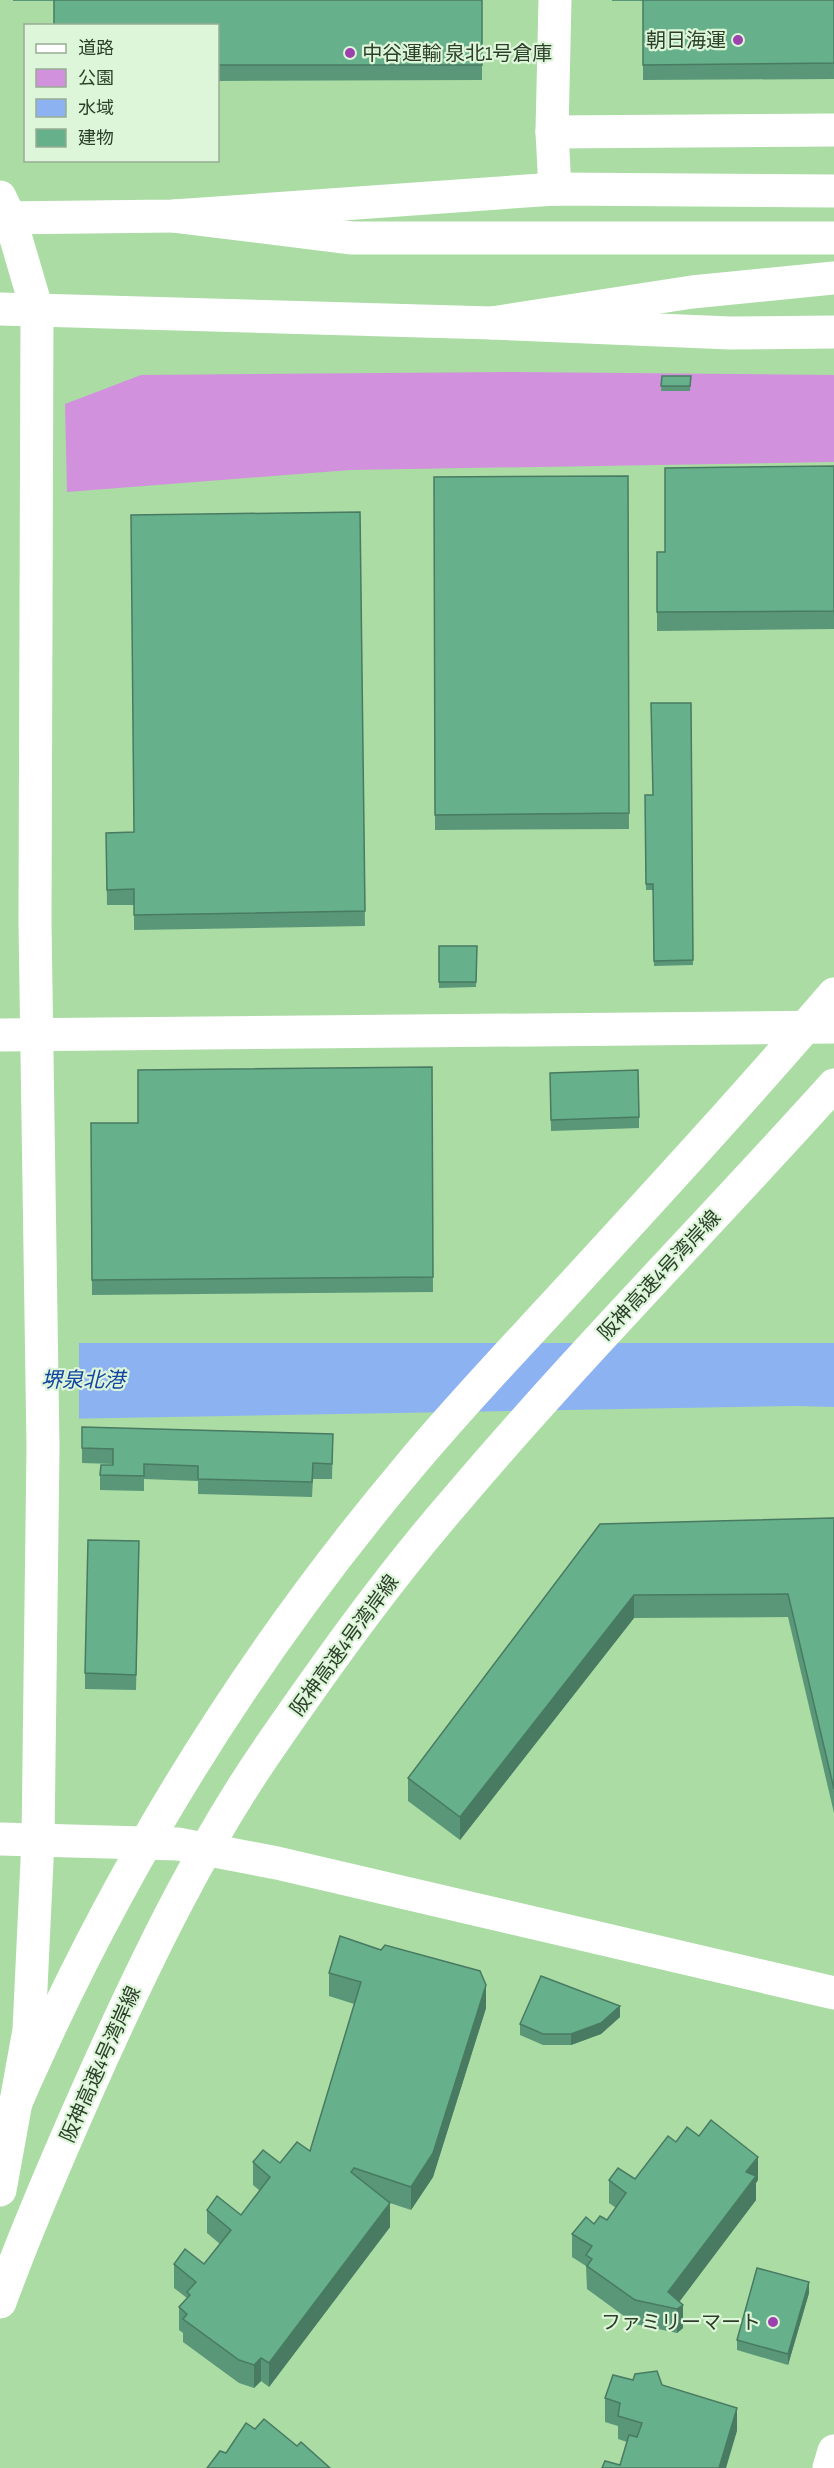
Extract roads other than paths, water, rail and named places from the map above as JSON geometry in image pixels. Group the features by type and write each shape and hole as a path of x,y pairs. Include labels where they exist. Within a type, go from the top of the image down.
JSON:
{"main road":[{"path":"555,0 552,132 555,189"},
{"path":"552,132 834,130"},
{"path":"174,216 555,189 834,191"},
{"path":"3,211 174,216 352,238 478,240 834,238"},
{"path":"0,252 3,211"},
{"path":"0,2190 29,2030 38,1840 43,1447 36,1034 37,310 3,211"},
{"path":"492,322 692,292 834,278"},
{"path":"0,309 492,322 730,333 834,332"},
{"path":"0,2140 67,1988 134,1860 220,1719 312,1588 407,1468 742,1101 834,994"},
{"path":"0,1035 834,1027"},
{"name":"阪神高速4号湾岸線","path":"0,2302 74,2120 135,1985 198,1864 269,1748 360,1621 453,1502 545,1398 834,1085"},
{"path":"0,1839 178,1844 277,1863 834,1993"},
{"path":"829,2468 834,2451"}],"water":[{"name":"堺泉北港","path":"0,1343 834,1343 834,1407 0,1420"}],"place":[{"name":"朝日海運","path":"738,40"},
{"name":"中谷運輸 泉北1号倉庫","path":"350,53"},
{"name":"ファミリーマート","path":"773,2322"}]}
